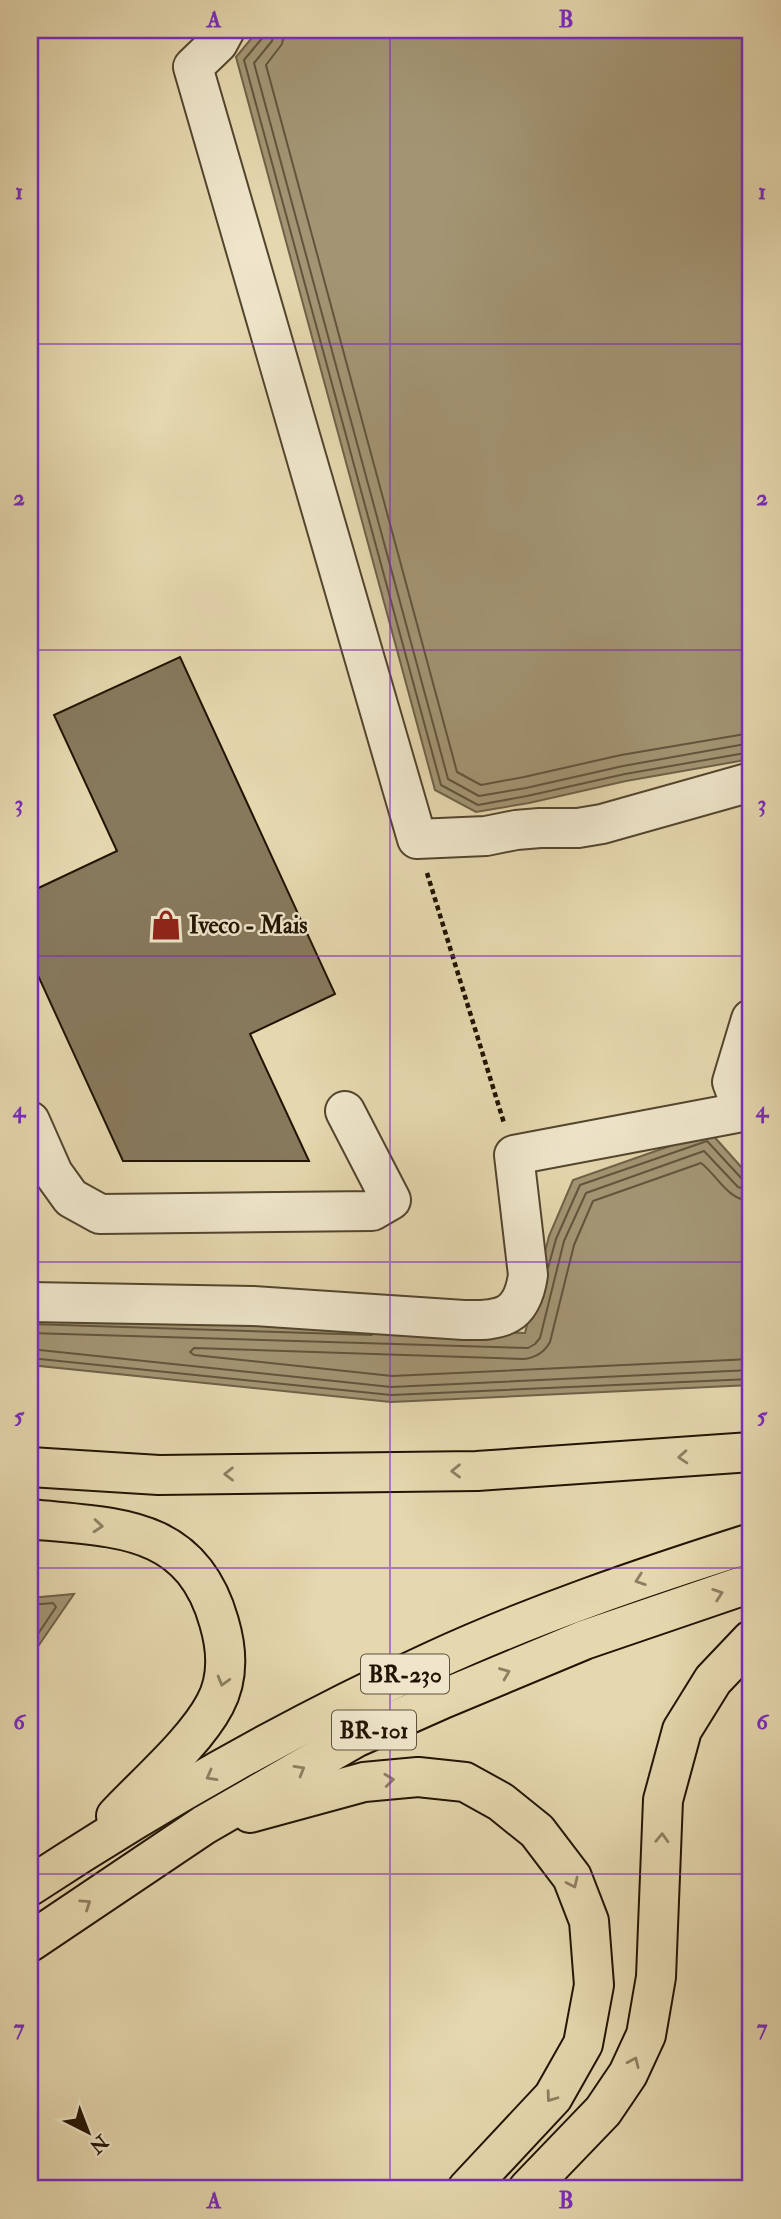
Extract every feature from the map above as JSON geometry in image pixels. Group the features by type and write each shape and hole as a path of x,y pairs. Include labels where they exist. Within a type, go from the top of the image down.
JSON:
{"highway":[{"path":"30,1466 159,1475 477,1471 751,1452"},
{"path":"30,1519 116,1528 153,1539 180,1556 200,1577 214,1604 223,1635 227,1671 216,1703 196,1733 80,1853"},
{"name":"BR-230","path":"30,1886 185,1791 336,1706 435,1660 570,1605 751,1543"},
{"name":"BR-101","path":"30,1942 204,1825 355,1738 584,1640 751,1583"},
{"path":"528,2189 603,2111 628,2074 646,2035 656,1977 663,1800 682,1730 713,1680 751,1640"},
{"path":"204,1825 364,1782 418,1777 465,1782 501,1802 537,1831 572,1877 589,1921 594,1985 583,2044 552,2097 467,2189"}],"street":[{"path":"225,30 218,43 192,67 417,839 486,836 541,828 578,828 602,824 751,782"},
{"path":"30,1302 253,1306 464,1320 487,1321 499,1318 512,1312 525,1295 528,1275 514,1155 749,1112 734,1092 732,1082 751,1019"},
{"path":"30,1121 53,1173 71,1198 100,1214 372,1211 391,1200 345,1111"}],"path":[{"path":"417,839 514,1155"}],"water":[{"path":"264,30 751,30 751,759 476,812 435,790 236,57 255,34"},
{"path":"710,1132 751,1178 751,1385 391,1402 30,1365 30,1317 525,1333 549,1236 573,1180"},
{"path":"74,1594 30,1658 30,1598"}],"building":[{"name":"Iveco - Mais","path":"180,657 335,994 250,1034 309,1161 123,1161 30,958 30,892 117,851 54,715"}],"place":[{"name":"Iveco - Mais","path":"166,925"}]}
